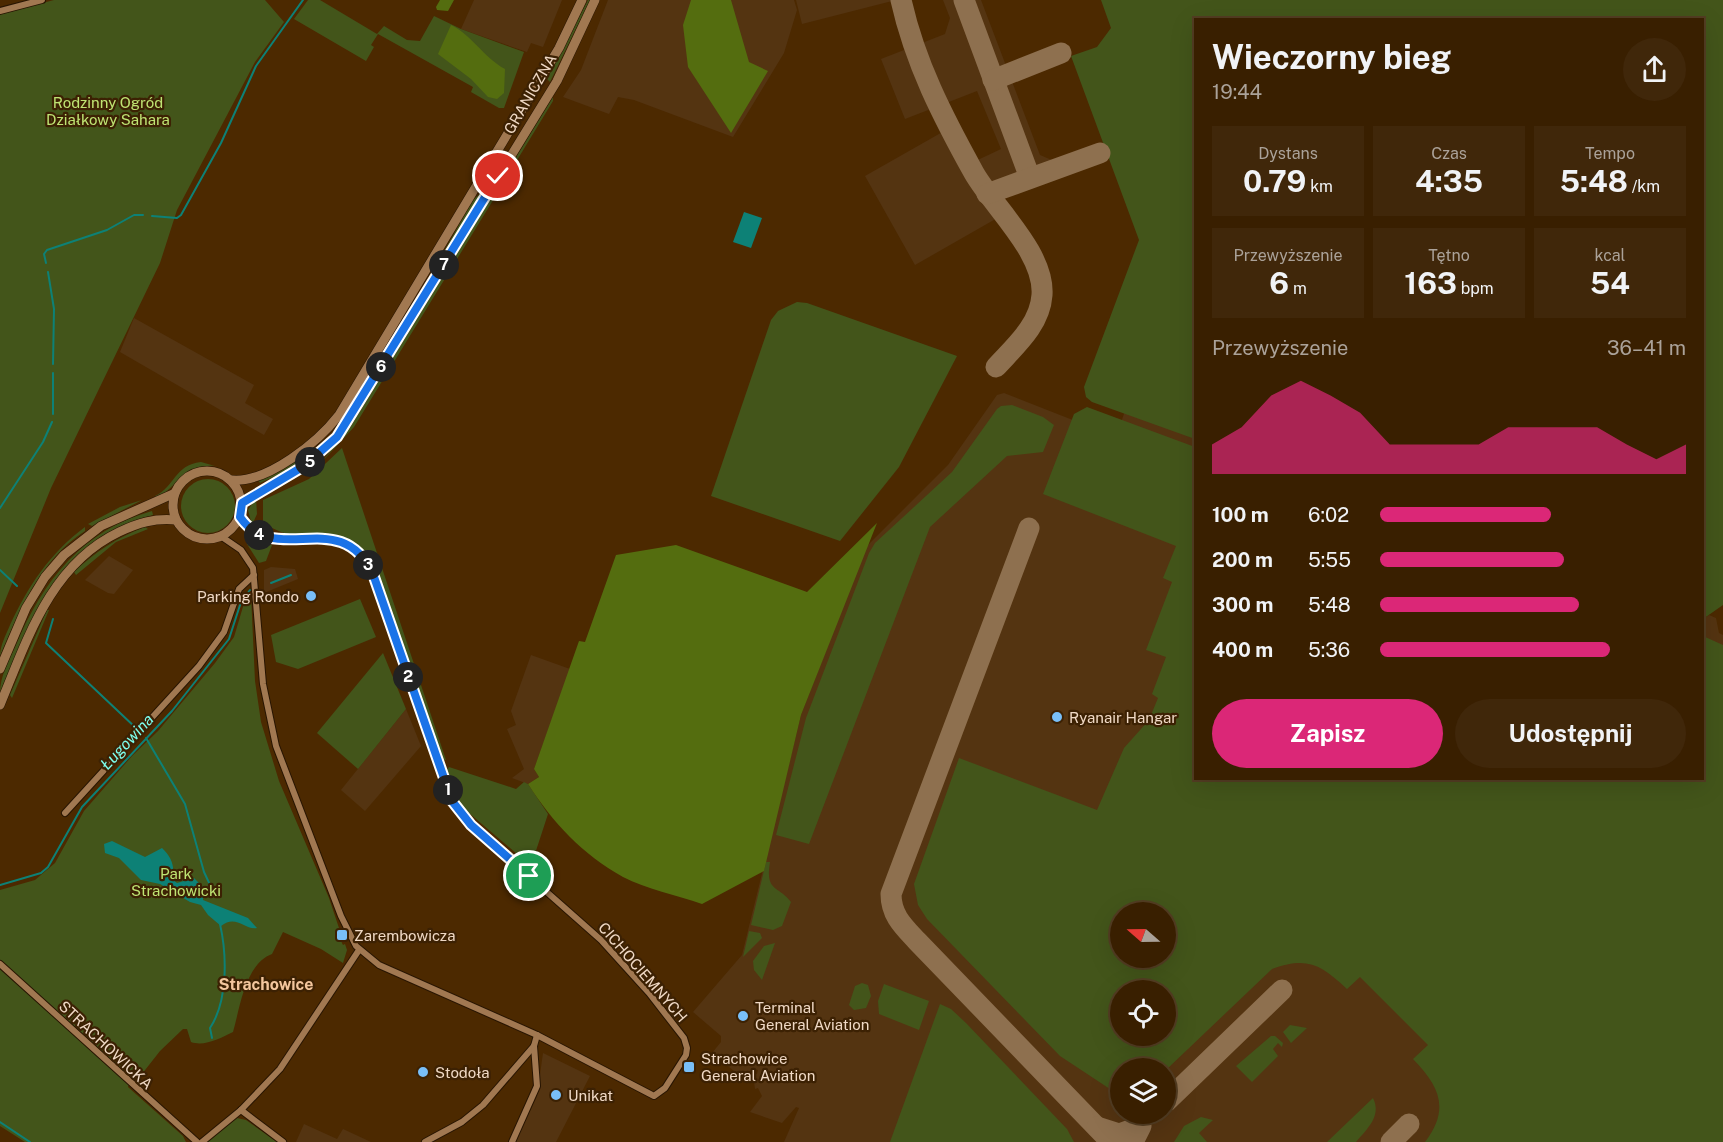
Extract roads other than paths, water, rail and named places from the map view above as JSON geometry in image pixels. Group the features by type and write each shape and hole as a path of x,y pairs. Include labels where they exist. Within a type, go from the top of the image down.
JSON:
{"main road":[{"name":"GRANICZNA","path":"232,480 248,479 303,452 324,434 339,415 540,82 582,0"},
{"name":"GRANICZNA","path":"242,503 304,466 327,447 345,426 557,81 595,0"},
{"path":"206,471 232,480 242,503 240,517 233,529 222,537 208,540 195,538 183,531 176,520 173,508 175,493 182,482 193,474 206,471"},
{"path":"0,669 30,601 64,555 101,526 175,493"},
{"path":"0,705 36,621 54,589 71,567 101,543 136,524 157,519 176,520"}],"street":[{"path":"0,11 42,0"},
{"name":"CICHOCIEMNYCH","path":"240,517 250,529 265,537 282,540 332,539 349,546 365,561 373,574 448,791 460,813 486,840 601,940 649,993 686,1042 683,1060 665,1088 654,1096 537,1035"},
{"path":"222,537 241,549 254,575 263,684 276,746 341,916 359,950 379,965 537,1035 534,1046 537,1086 512,1142"},
{"path":"65,813 199,666 224,632 239,589 254,575"},
{"path":"202,1142 241,1110 280,1069 359,950"},
{"name":"STRACHOWICKA","path":"0,964 197,1142"},
{"path":"425,1142 462,1122 483,1105 534,1046"},
{"path":"241,1110 283,1142"}],"water":[{"path":"744,212 762,218 751,248 733,242"},
{"path":"112,841 145,857 162,848 172,862 172,879 177,883 194,878 204,888 203,900 248,918 257,928 236,922 221,926 208,915 201,905 190,902 160,884 141,880 119,858 105,853 104,844"}],"waterway":[{"path":"152,216 177,218 181,215 221,143 256,66 303,0"},
{"path":"46,263 44,254 47,250 107,230 134,215 143,215"},
{"path":"48,272 54,309 53,364"},
{"path":"53,373 53,414"},
{"path":"0,508 43,442 52,422"},
{"path":"0,570 17,586"},
{"path":"271,583 291,575"},
{"name":"Ługowina","path":"0,885 41,873 48,867 82,807 172,711 229,639 241,602 250,590"},
{"path":"53,619 46,643 137,729"},
{"path":"146,738 185,804 204,872 212,889"},
{"path":"212,1038 210,1028 220,1005 224,978 225,963 220,924"},
{"path":"0,1122 30,1142"}],"place":[{"name":"Parking Rondo","path":"311,596"},
{"name":"Ryanair Hangar","path":"1057,717"},
{"name":"Zarembowicza","path":"342,935"},
{"name":"Terminal General Aviation","path":"743,1016"},
{"name":"Strachowice General Aviation","path":"689,1067"},
{"name":"Stodoła","path":"423,1072"},
{"name":"Unikat","path":"556,1095"}],"district":[{"name":"Strachowice","path":"266,984"}],"park label":[{"name":"Rodzinny Ogród Działkowy Sahara","path":"108,110"},
{"name":"Park Strachowicki","path":"176,882"}]}
